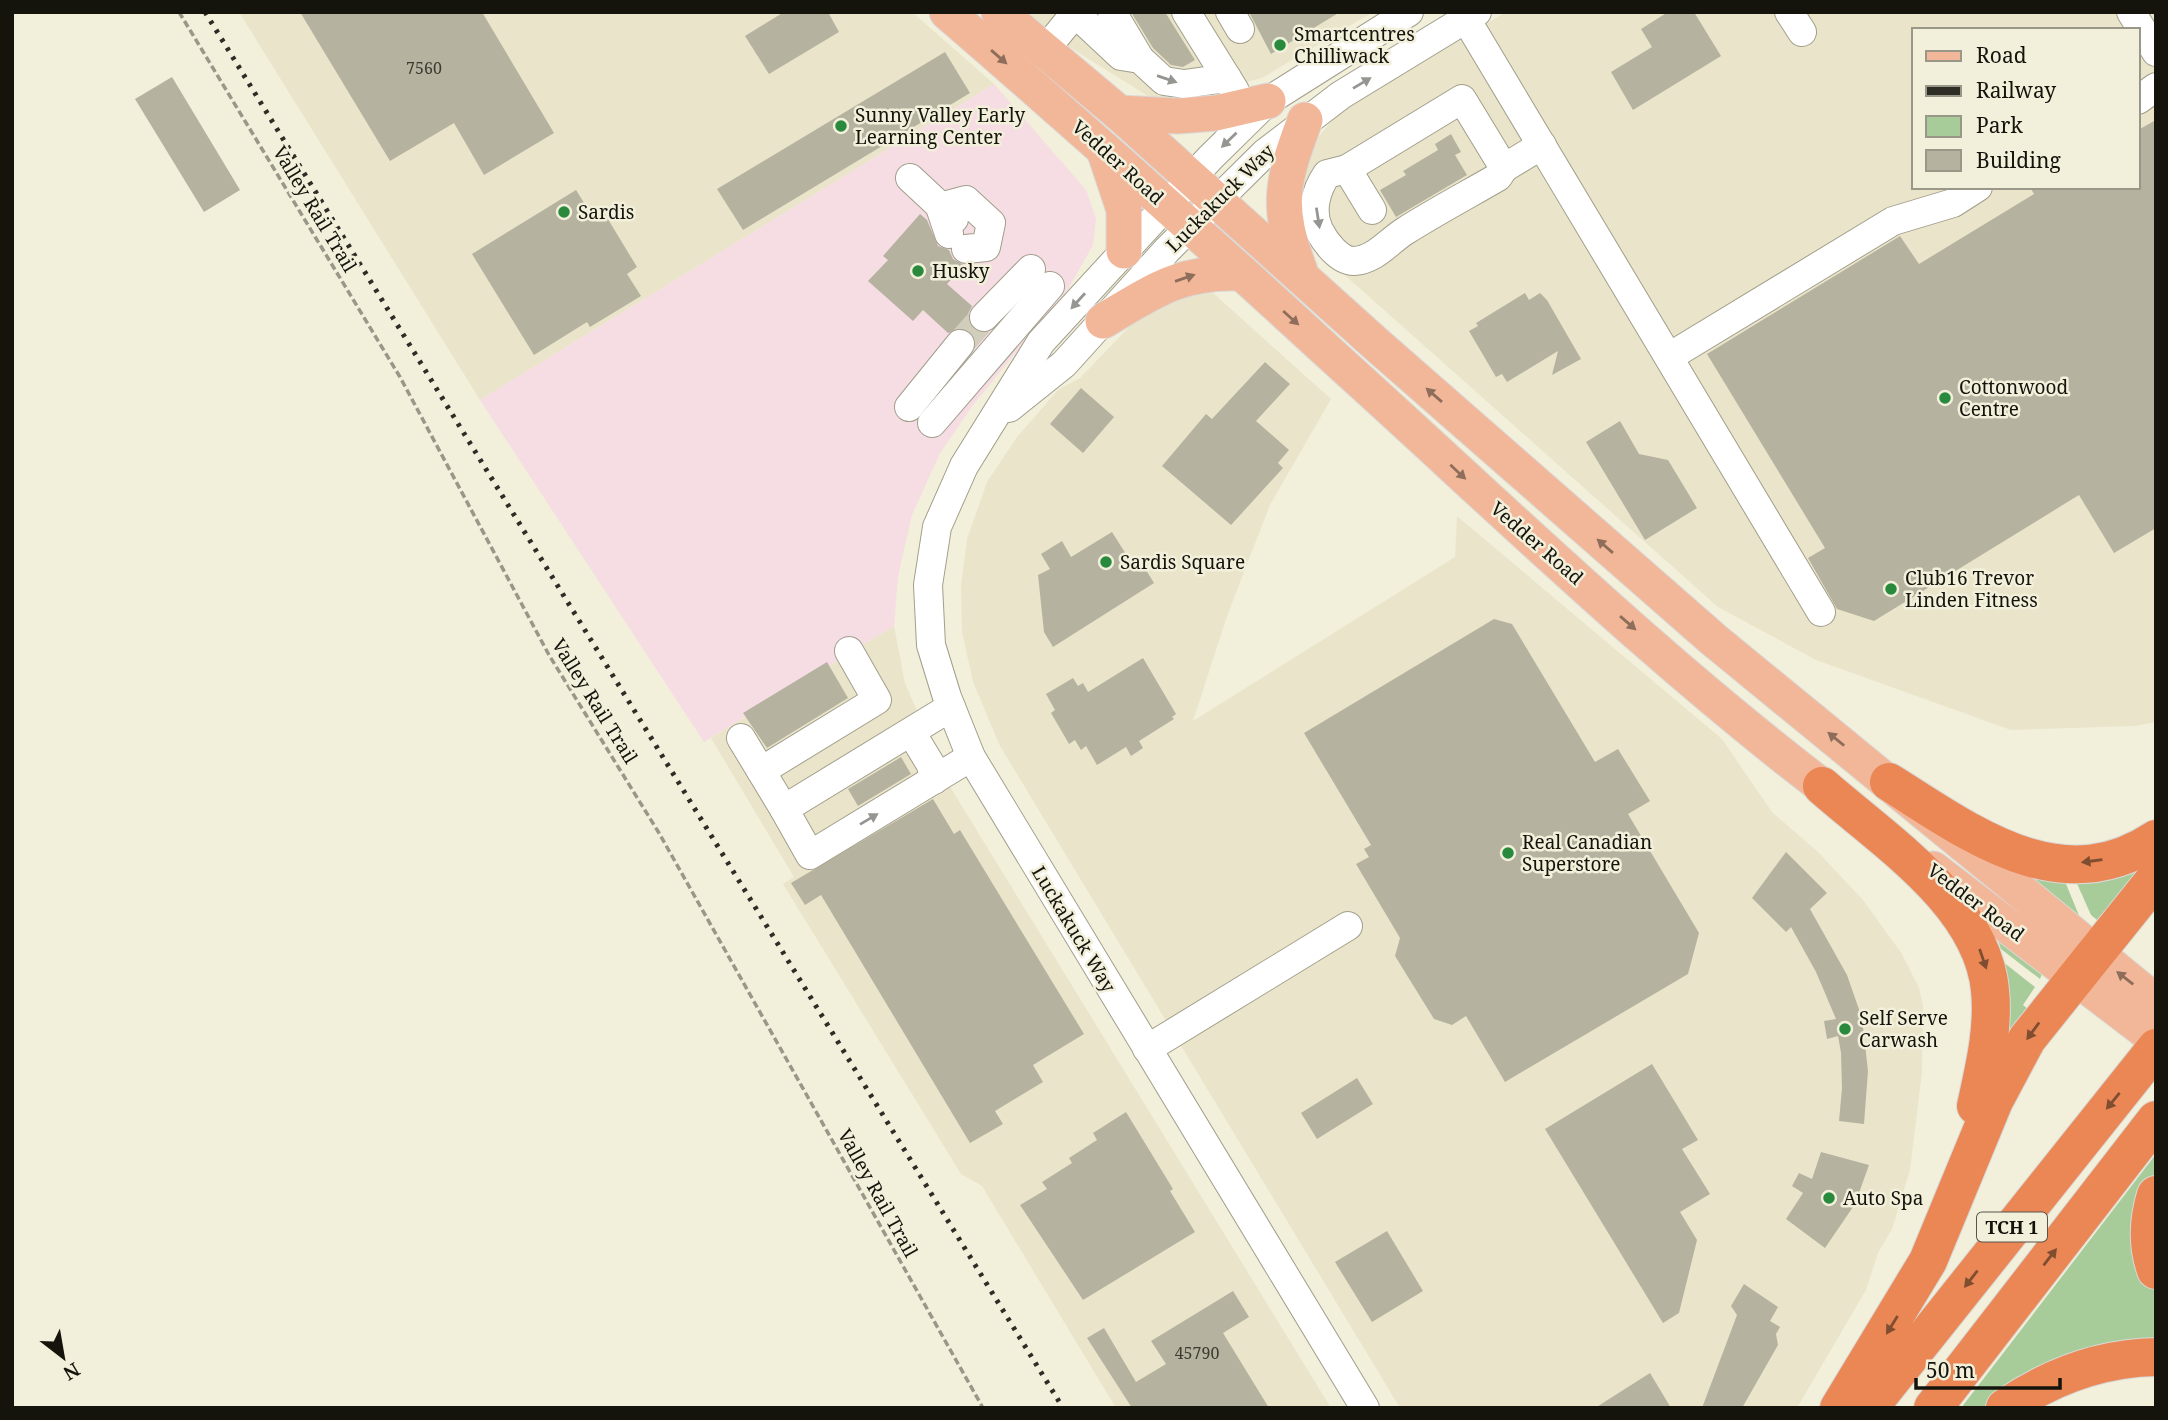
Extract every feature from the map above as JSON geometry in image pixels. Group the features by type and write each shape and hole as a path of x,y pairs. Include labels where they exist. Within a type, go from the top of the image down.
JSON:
{"highway":[{"path":"1889,782 1999,848 2033,860 2093,862 2126,853 2156,839"},
{"path":"1822,786 1949,898 1964,917 1985,961 1990,990 1990,1029 1962,1175"},
{"path":"1839,1408 1928,1261 1962,1175 2012,1065 2027,1039 2156,878"},
{"name":"TCH 1","path":"1869,1408 2152,1023"},
{"name":"TCH 1","path":"1933,1408 2156,1121"},
{"path":"2156,1195 2149,1224 2150,1252 2156,1270"},
{"path":"2005,1408 2029,1392 2071,1372 2105,1362 2156,1357"}],"main road":[{"name":"Vedder Road","path":"947,12 1104,150 1582,584 1822,786 2085,965"},
{"name":"Vedder Road","path":"999,12 1063,22 1119,113 1714,640 1889,782 2085,965 2152,1023"},
{"path":"1119,113 1178,116 1216,113 1246,95"},
{"path":"1301,275 1286,231 1284,210 1286,172 1305,120"},
{"path":"1104,150 1124,210 1125,251"},
{"path":"1103,321 1161,287 1195,275 1239,273"}],"street":[{"path":"1112,12 1140,59 1164,81 1246,95"},
{"path":"1186,12 1246,95"},
{"name":"Luckakuck Way","path":"1203,190 1246,95 1409,12"},
{"path":"2132,12 2156,52"},
{"path":"1471,16 1542,145 1821,612"},
{"name":"Luckakuck Way","path":"993,420 1064,364 1103,321 1178,217 1203,190 1265,153 1305,120 1471,16"},
{"path":"1063,22 1121,56 1140,59"},
{"path":"2140,99 2156,87"},
{"path":"1504,168 1462,99 1347,169 1327,174 1318,188 1318,229 1331,247 1342,257 1353,261 1383,249 1402,233 1498,177 1504,168 1542,145"},
{"path":"1347,169 1372,210"},
{"path":"910,178 967,236"},
{"path":"1669,357 1893,221 1953,203 1975,189"},
{"name":"Luckakuck Way","path":"1178,217 1125,251 1041,342 964,466 937,527 928,585 931,645 951,708 971,757 1364,1408"},
{"path":"932,423 1040,278 984,317"},
{"path":"909,407 960,344"},
{"path":"849,652 877,699 931,765 934,780"},
{"path":"761,771 877,699"},
{"path":"784,810 951,708"},
{"path":"741,738 810,855 971,757"},
{"path":"1147,1049 1348,926"}],"path":[{"name":"Valley Rail Trail","path":"179,12 400,377 549,655 659,833 983,1408"}],"shaded area":[{"path":"239,12 912,12 994,84 480,400"},
{"path":"1026,12 1373,12 1262,78 1159,103 1071,48"},
{"name":"Cottonwood Centre","path":"1506,12 2156,12 2156,722 2135,726 2011,730 1816,660 1718,607 1294,230 1296,162 1341,111"},
{"path":"994,84 1086,190 1096,219 1093,245 1068,289 973,405 940,453 912,515 898,576 894,626 704,742 480,400"},
{"path":"1186,290 1212,292 1331,399 1270,505 1227,616 1193,721 1455,557 1457,516 1722,739 1772,812 1818,852 1863,900 1902,954 1919,988 1923,1006 1922,1072 1910,1170 1892,1229 1878,1253 1866,1290 1797,1408 1400,1408 1000,746 973,682 962,632 961,585 967,539 987,482 1017,437 1058,390 1080,378 1153,302"},
{"path":"894,626 905,683 949,785 1331,1408 1116,1408 982,1186 961,1174 783,884 794,877 711,738"}],"green space":[{"path":"2147,860 2097,920 2091,915 2075,879"},
{"path":"2020,868 2064,879 2080,918"},
{"path":"1997,938 2043,971 2040,979 2001,949"},
{"path":"1998,958 2035,987 2023,1005 2028,1009 2000,1055"},
{"path":"2156,1154 2156,1172 2146,1196 2156,1286 2156,1346 1987,1408 1961,1408"}],"building":[{"path":"300,12 482,12 554,133 484,175 454,123 390,161"},
{"path":"784,12 828,12 839,32 769,74 745,36"},
{"path":"1131,12 1165,12 1195,60 1183,67 1171,65 1153,48"},
{"path":"1249,12 1340,12 1271,54"},
{"path":"1668,12 1694,12 1721,56 1633,110 1611,72 1652,47 1641,29"},
{"path":"945,52 970,93 743,230 717,189"},
{"path":"172,77 240,190 204,212 135,99"},
{"name":"Cottonwood Centre","path":"2156,120 2156,528 2114,553 2079,495 1874,621 1837,609 1808,558 1825,548 1707,354 1900,236 1919,264 2034,194 2031,189 2140,189 2140,129"},
{"path":"1451,134 1461,152 1455,155 1467,175 1396,217 1380,190 1406,175 1403,171 1438,150 1435,144"},
{"path":"576,190 593,217 603,211 637,267 627,274 641,296 590,327 587,322 534,355 472,254"},
{"name":"Husky","path":"920,214 927,220 938,246 949,250 953,259 964,265 947,284 972,306 968,314 972,328 987,333 976,346 970,331 962,328 948,333 923,310 913,321 868,281 888,260 883,256"},
{"path":"1525,293 1529,300 1540,293 1547,300 1581,359 1552,375 1558,351 1507,382 1502,374 1496,377 1469,331 1478,326 1476,323"},
{"path":"1265,362 1290,384 1256,421 1289,450 1278,463 1283,468 1231,525 1162,466 1206,414 1212,419"},
{"path":"1081,388 1114,417 1083,453 1050,424"},
{"path":"1620,421 1639,454 1668,460 1697,508 1645,540 1586,442"},
{"path":"1112,532 1131,562 1138,557 1154,583 1053,647 1044,632 1038,575 1050,569 1041,554 1062,541 1071,557"},
{"name":"Real Canadian Superstore","path":"1494,619 1512,624 1595,762 1618,749 1650,801 1628,814 1699,933 1688,974 1505,1082 1466,1016 1452,1025 1434,1019 1395,956 1400,938 1356,864 1369,857 1364,849 1371,845 1304,733"},
{"path":"1143,658 1176,714 1172,717 1174,719 1139,741 1143,748 1131,756 1126,747 1097,765 1086,746 1081,750 1075,740 1069,744 1051,713 1055,710 1046,694 1073,678 1078,686 1083,683 1088,692"},
{"path":"827,662 848,698 767,748 743,713"},
{"path":"901,757 911,774 858,806 848,789"},
{"path":"933,799 954,834 960,830 1084,1034 1033,1065 1043,1082 995,1111 1003,1124 970,1143 821,895 805,905 791,883"},
{"path":"1786,852 1827,893 1810,909 1847,975 1862,1018 1868,1071 1864,1124 1839,1121 1841,1053 1838,1036 1827,1039 1824,1021 1836,1019 1816,972 1791,927 1786,932 1752,898"},
{"path":"1652,1064 1698,1140 1682,1149 1710,1194 1680,1212 1697,1240 1679,1313 1663,1323 1545,1129"},
{"path":"1357,1078 1373,1104 1317,1139 1301,1113"},
{"path":"1126,1112 1173,1189 1170,1191 1195,1232 1083,1300 1020,1205 1047,1189 1042,1182 1072,1163 1069,1158 1097,1140 1093,1133"},
{"name":"Auto Spa","path":"1821,1152 1869,1165 1855,1204 1825,1248 1786,1219 1803,1193 1792,1186 1799,1173 1812,1179"},
{"path":"1387,1231 1423,1291 1372,1322 1335,1262"},
{"path":"1744,1284 1778,1307 1770,1321 1780,1327 1776,1334 1778,1345 1742,1408 1702,1408 1737,1315 1731,1306"},
{"path":"1233,1291 1249,1317 1223,1333 1269,1408 1132,1408 1087,1338 1104,1328 1136,1382 1166,1364 1151,1341"},
{"path":"1650,1373 1671,1408 1595,1408"}],"tunnel":[{"path":"960,344 984,317"}],"railway":[{"path":"205,12 1063,1408"}],"place":[{"name":"Smartcentres Chilliwack","path":"1280,45"},
{"name":"Sunny Valley Early Learning Center","path":"841,126"},
{"name":"Sardis","path":"564,212"},
{"name":"Husky","path":"918,271"},
{"name":"Cottonwood Centre","path":"1945,398"},
{"name":"Sardis Square","path":"1106,562"},
{"name":"Club16 Trevor Linden Fitness","path":"1891,589"},
{"name":"Real Canadian Superstore","path":"1508,853"},
{"name":"Self Serve Carwash","path":"1845,1029"},
{"name":"Auto Spa","path":"1829,1198"}]}
